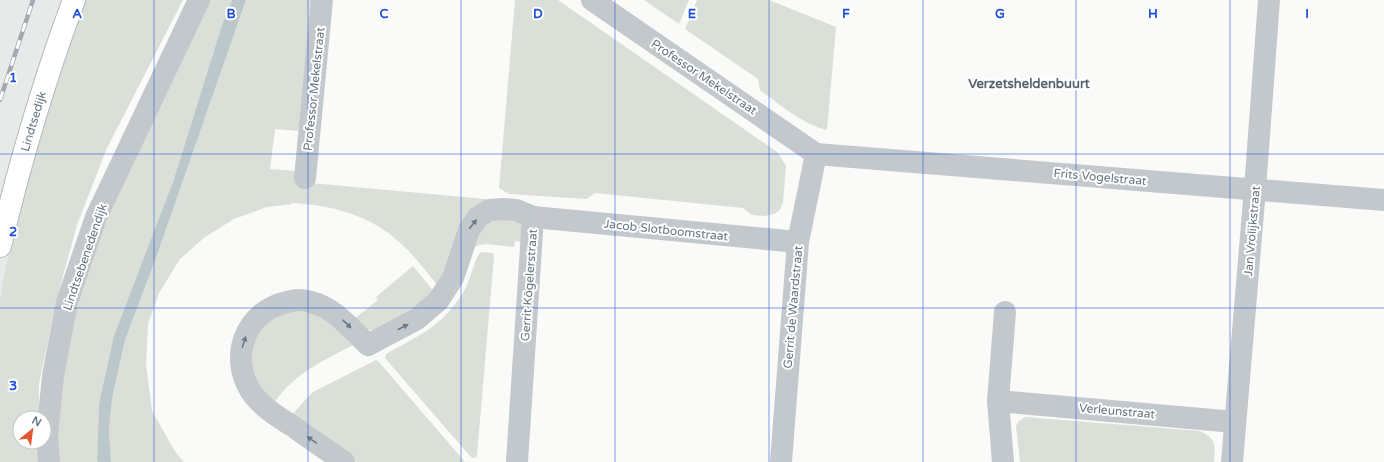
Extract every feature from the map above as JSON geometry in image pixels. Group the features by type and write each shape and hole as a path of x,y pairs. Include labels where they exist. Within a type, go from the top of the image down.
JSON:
{"main road":[{"name":"Lindtsedijk","path":"0,246 25,148 54,54 74,0"}],"street":[{"name":"Lindtsebenedendijk","path":"49,462 47,436 52,376 67,302 96,217 199,0"},
{"name":"Professor Mekelstraat","path":"305,178 322,0"},
{"name":"Professor Mekelstraat","path":"592,0 816,154"},
{"name":"Jan Vrolijkstraat","path":"1232,462 1255,190 1269,0"},
{"name":"Frits Vogelstraat","path":"816,154 1384,200"},
{"name":"Gerrit de Waardstraat","path":"780,462 798,242 816,154"},
{"name":"Gerrit Kögelerstraat","path":"344,462 262,405 250,391 243,376 240,361 242,344 250,326 262,312 277,304 294,300 310,301 326,307 338,316 368,346 417,319 438,301 453,278 469,230 478,217 490,210 503,209 516,210 534,217 517,462"},
{"name":"Jacob Slotboomstraat","path":"534,217 798,242"},
{"path":"1003,462 998,401 1005,312"},
{"name":"Verleunstraat","path":"998,401 1235,422"}],"shaded area":[{"path":"0,0 113,0 22,410 12,410 12,450 0,462"},
{"path":"86,0 183,0 107,148 77,225 57,298 39,384 39,410 12,410 12,450 39,450 38,462 0,462 0,301 3,284 17,218 42,125 62,62"},
{"path":"207,0 232,0 222,25 173,182 99,404 98,462 56,462 56,400 80,284 98,229"},
{"path":"232,0 246,0 156,258 125,340 112,399 109,431 111,462 98,462 99,404 114,336 173,182 222,25"},
{"path":"246,0 315,0 303,129 298,131 275,129 270,169 297,171 300,182 496,200 439,287 415,257 404,246 375,224 349,213 321,206 293,203 293,200 292,204 267,207 234,219 205,237 180,259 159,293 148,324 146,365 152,411 176,453 184,462 111,462 109,431 112,399 125,340 156,258"},
{"path":"515,0 558,0 777,152 786,166 783,203 780,210 774,214 764,216 752,215 743,208 595,193 587,199 509,194 499,188"},
{"path":"644,0 689,0 679,24"},
{"path":"697,0 769,0 836,27 827,130 800,119 784,108 760,90 758,79 685,29"},
{"path":"522,217 522,242 515,241 514,247 485,244 476,246 474,249 483,222"},
{"path":"481,252 493,253 494,257 477,455 473,458 385,358 386,354 420,335 448,313 464,291"},
{"path":"413,266 435,293 430,298 378,330 366,330 353,320 378,300 376,297"},
{"path":"306,307 359,342 312,367 282,392 274,403 259,391 248,352 266,319"},
{"path":"376,360 465,462 357,462 291,416 313,392"},
{"path":"1025,417 1200,431 1210,437 1214,443 1214,462 1020,462 1016,426 1018,422"}],"railway":[{"path":"0,100 33,0"}],"district":[{"name":"Verzetsheldenbuurt","path":"1029,83"}]}
